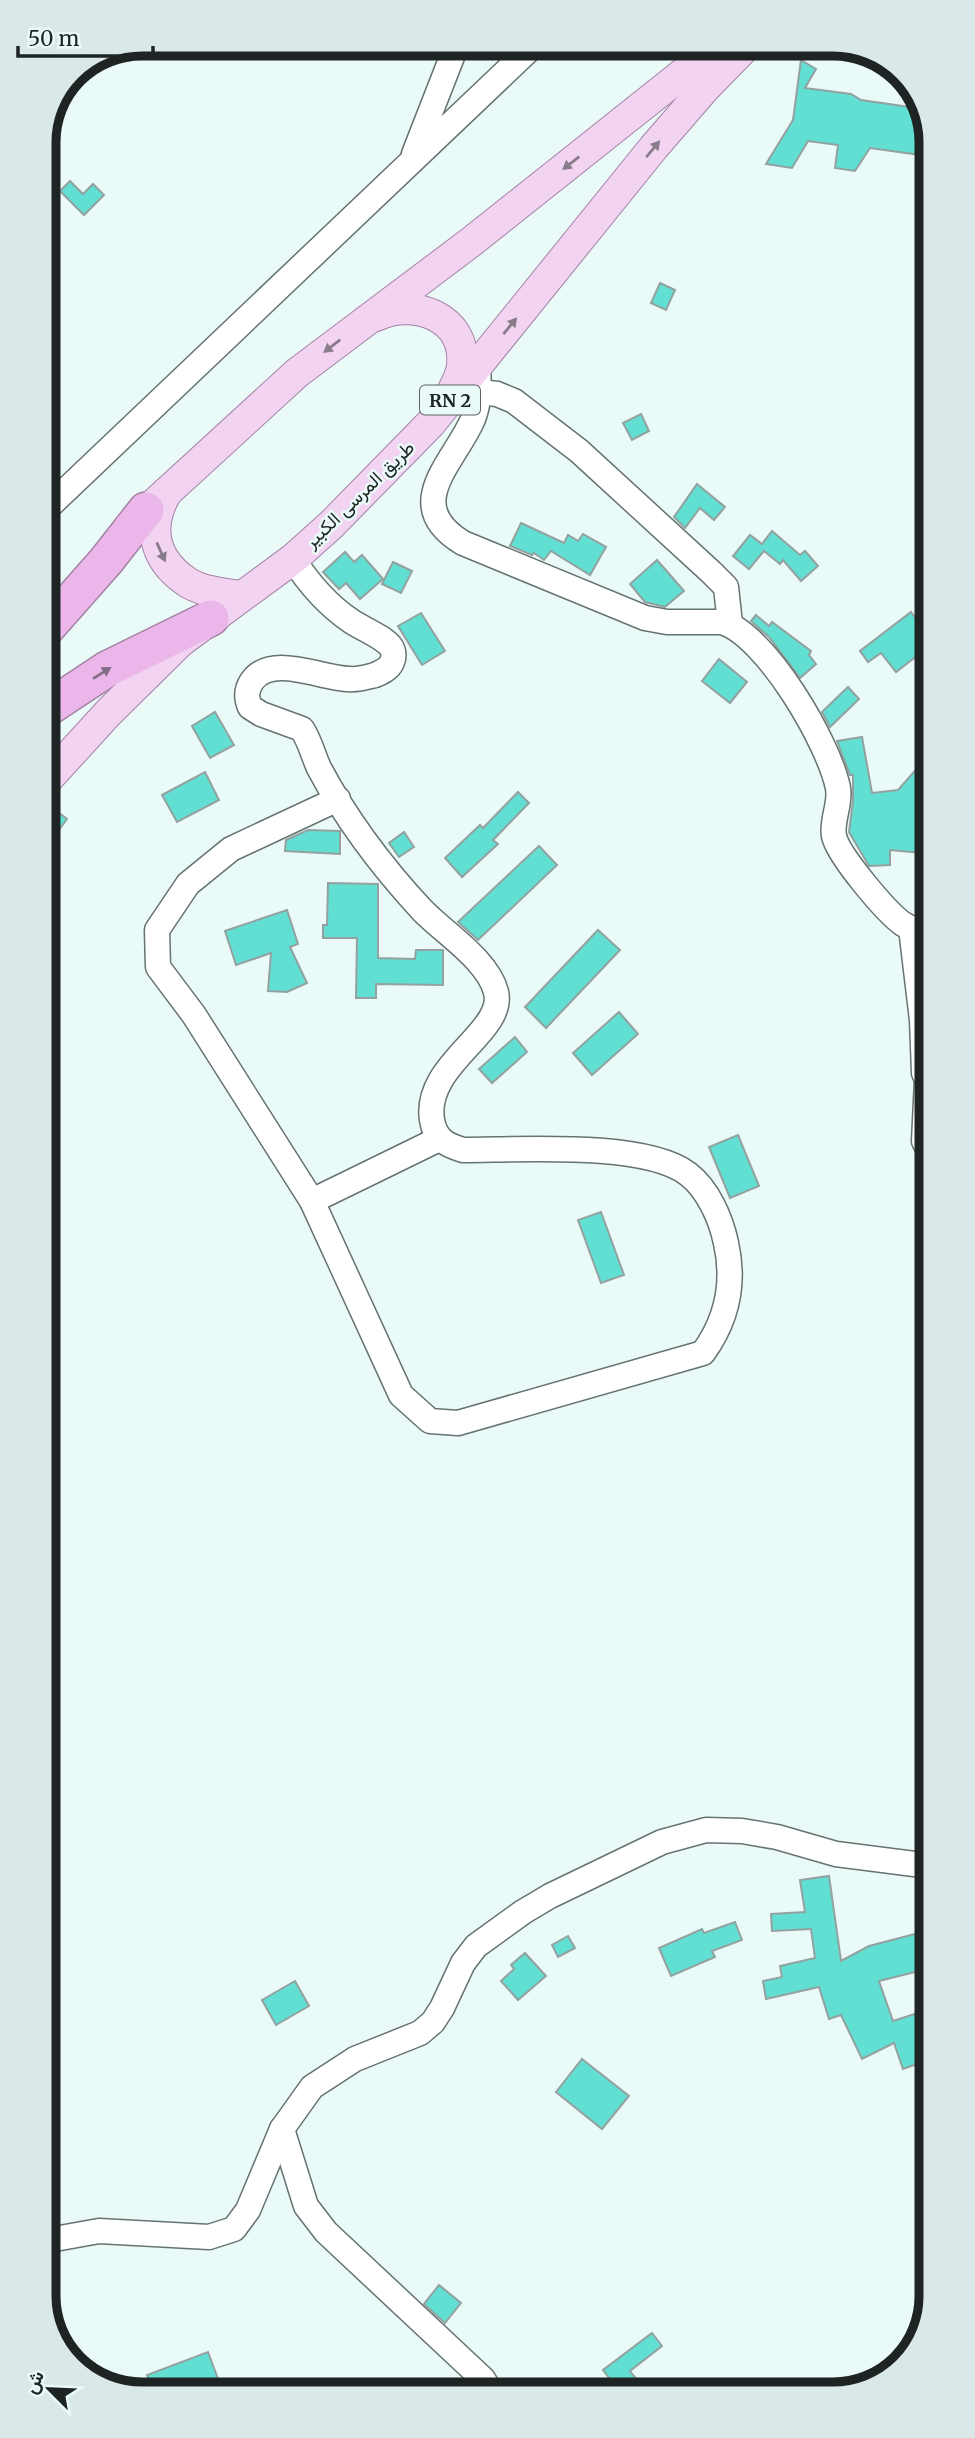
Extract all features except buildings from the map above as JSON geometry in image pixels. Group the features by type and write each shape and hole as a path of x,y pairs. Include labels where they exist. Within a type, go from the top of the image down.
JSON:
{"highway":[{"path":"56,618 158,499"},
{"path":"56,703 107,670 211,618"}],"main road":[{"path":"56,594 297,373 471,242 705,56"},
{"name":"طريق المرسى الكبير","path":"56,770 109,712 180,642 293,559 382,474 444,408 479,379 654,147 736,56"},
{"path":"362,323 387,311 412,308 424,310 446,324 460,344 462,368 444,408"},
{"path":"158,499 155,539 159,554 167,564 188,583 208,591 240,596"}],"street":[{"path":"412,159 452,56"},
{"path":"56,499 522,56"},
{"path":"730,624 726,587 711,572 579,451 514,401 497,394 479,379 469,428 441,472 435,487 434,509 441,526 450,535 569,588 645,618 667,622 708,621 730,624 774,665 797,696 822,742 838,790 834,832 837,843 854,870 898,920 919,930"},
{"path":"293,559 307,582 321,597 390,645 394,656 388,667 379,674 362,678 349,679 282,668 263,673 250,684 247,695 250,707 261,714 302,729 319,767 338,799 386,869 423,912 483,968 497,995 486,1026 441,1077 432,1096 430,1110 433,1129 446,1145 463,1150 588,1150 642,1156 688,1173 710,1201 723,1230 731,1263 727,1307 716,1336 704,1353 458,1423 429,1421 401,1395 312,1201 194,1015 158,967 157,930 188,884 231,849 338,799"},
{"path":"312,1201 439,1139"},
{"path":"56,2239 99,2231 209,2237 234,2230 248,2210 282,2129 313,2087 355,2059 420,2033 433,2022 463,1963 476,1946 550,1896 662,1842 706,1830 742,1831 778,1837 836,1854 919,1865"},
{"path":"282,2129 306,2206 326,2232 485,2382"}]}
